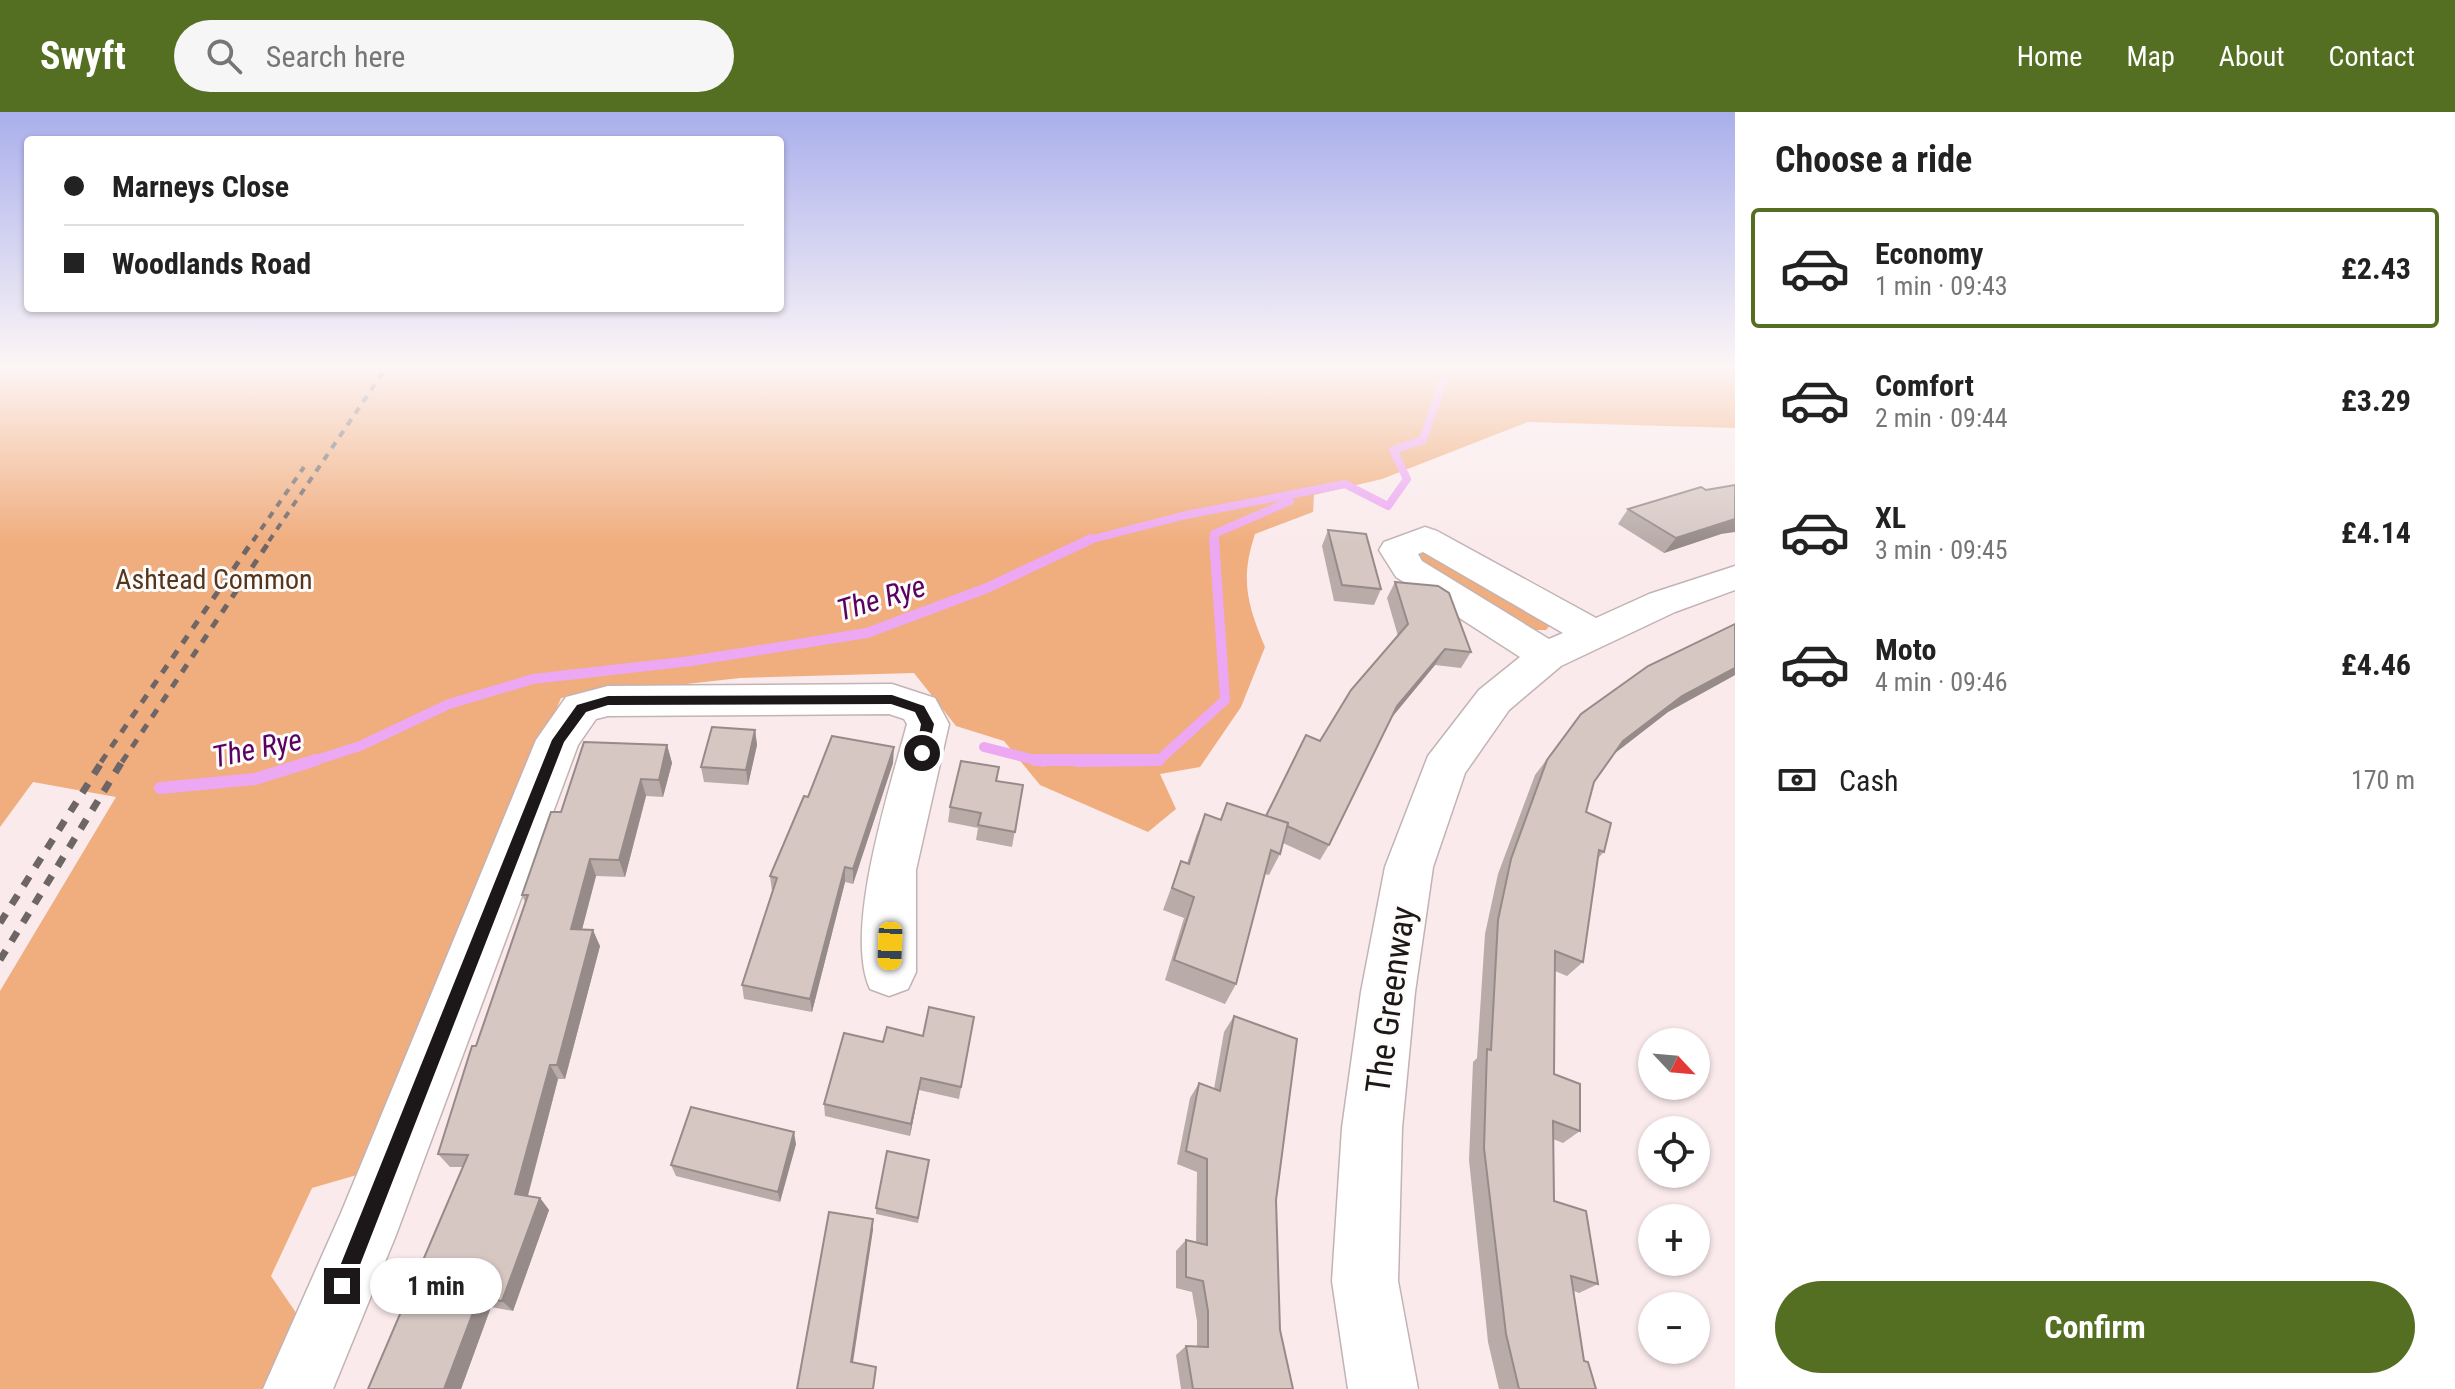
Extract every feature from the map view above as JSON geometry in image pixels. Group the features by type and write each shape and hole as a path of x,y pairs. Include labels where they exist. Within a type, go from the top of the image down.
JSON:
{"street":[{"path":"1547,656 1409,569 1397,550 1425,538 1592,633"},
{"name":"The Greenway","path":"1383,1389 1365,1281 1371,1143 1388,992 1409,867 1444,768 1494,700 1547,656 1592,633 1735,577"},
{"path":"298,1389 364,1235 558,740 581,708 608,701 892,699 920,709 928,724 892,870 889,972"}],"green space":[{"name":"Ashtead Common","path":"0,425 1521,425 1382,479 1314,495 1313,512 1255,534 1248,565 1248,591 1265,647 1241,707 1200,767 1160,774 1176,809 1148,832 1040,785 1004,741 956,726 914,673 740,678 561,698 367,1172 312,1188 271,1276 305,1326 275,1389 0,1389 0,991 116,797 33,782 0,827"},
{"path":"1617,425 1735,425 1735,428"},
{"path":"1423,552 1432,552 1551,624 1546,630 1533,630 1421,564 1418,557"}],"building":[{"path":"1735,485 1735,519 1676,538 1628,509 1701,487 1706,490"},
{"path":"1328,530 1366,534 1381,589 1342,585"},
{"path":"1395,582 1438,586 1449,593 1471,652 1445,649 1397,706 1329,845 1287,826 1288,823 1266,816 1306,735 1320,741 1351,690 1408,624"},
{"path":"1735,624 1735,668 1682,696 1623,741 1594,782 1586,812 1611,823 1604,852 1599,850 1583,962 1555,951 1554,1074 1580,1084 1580,1131 1553,1121 1554,1201 1586,1211 1598,1284 1571,1276 1584,1361 1588,1362 1596,1389 1519,1389 1506,1334 1484,1148 1487,1049 1491,1050 1498,920 1511,859 1547,760 1581,714 1648,666"},
{"path":"712,727 755,730 746,770 701,767"},
{"path":"832,736 894,747 853,869 845,867 810,999 742,985 777,878 770,876 804,796 808,797"},
{"path":"584,742 667,745 659,780 641,779 619,860 590,859 571,929 593,930 557,1065 550,1065 515,1194 540,1198 502,1301 479,1297 444,1389 368,1389 468,1155 438,1154 472,1046 476,1046 528,895 522,895 551,812 561,812"},
{"path":"961,761 999,767 996,781 1023,785 1015,832 978,825 981,813 950,807"},
{"path":"1227,803 1288,823 1280,854 1271,850 1236,984 1174,960 1194,897 1172,888 1181,861 1189,864 1205,814 1221,820"},
{"path":"929,1007 974,1017 961,1087 921,1078 911,1124 824,1104 844,1033 883,1042 887,1027 923,1036"},
{"path":"1234,1016 1297,1039 1276,1200 1280,1330 1293,1389 1193,1389 1186,1346 1208,1347 1208,1311 1203,1281 1186,1277 1186,1240 1207,1245 1207,1159 1186,1151 1199,1083 1220,1091"},
{"path":"691,1107 794,1132 778,1192 671,1165"},
{"path":"887,1151 929,1160 918,1218 876,1208"},
{"path":"829,1212 873,1219 851,1362 876,1367 873,1389 797,1389"}],"waterway":[{"name":"The Rye","path":"1089,540 1186,515 1345,484 1388,506 1407,479 1393,450 1423,440 1428,425"},
{"path":"1214,539 1214,534 1290,501"},
{"path":"1077,762 1158,761 1225,700 1214,539"},
{"name":"The Rye","path":"310,762 360,746 449,704 533,679 691,661 867,633 987,588 1089,540"},
{"path":"984,747 1035,760"},
{"name":"The Rye","path":"160,788 255,779 316,760"},
{"path":"1035,760 1159,760"},
{"path":"1035,760 1043,762"}],"railway":[{"path":"269,541 348,425"},
{"path":"253,541 304,467"},
{"path":"101,762 254,539"},
{"path":"122,762 271,539"},
{"path":"0,923 103,760"},
{"path":"0,960 123,760"}],"route":[{"path":"342,1286 558,740 581,708 608,701 892,699 920,709 928,724 922,753"}]}
